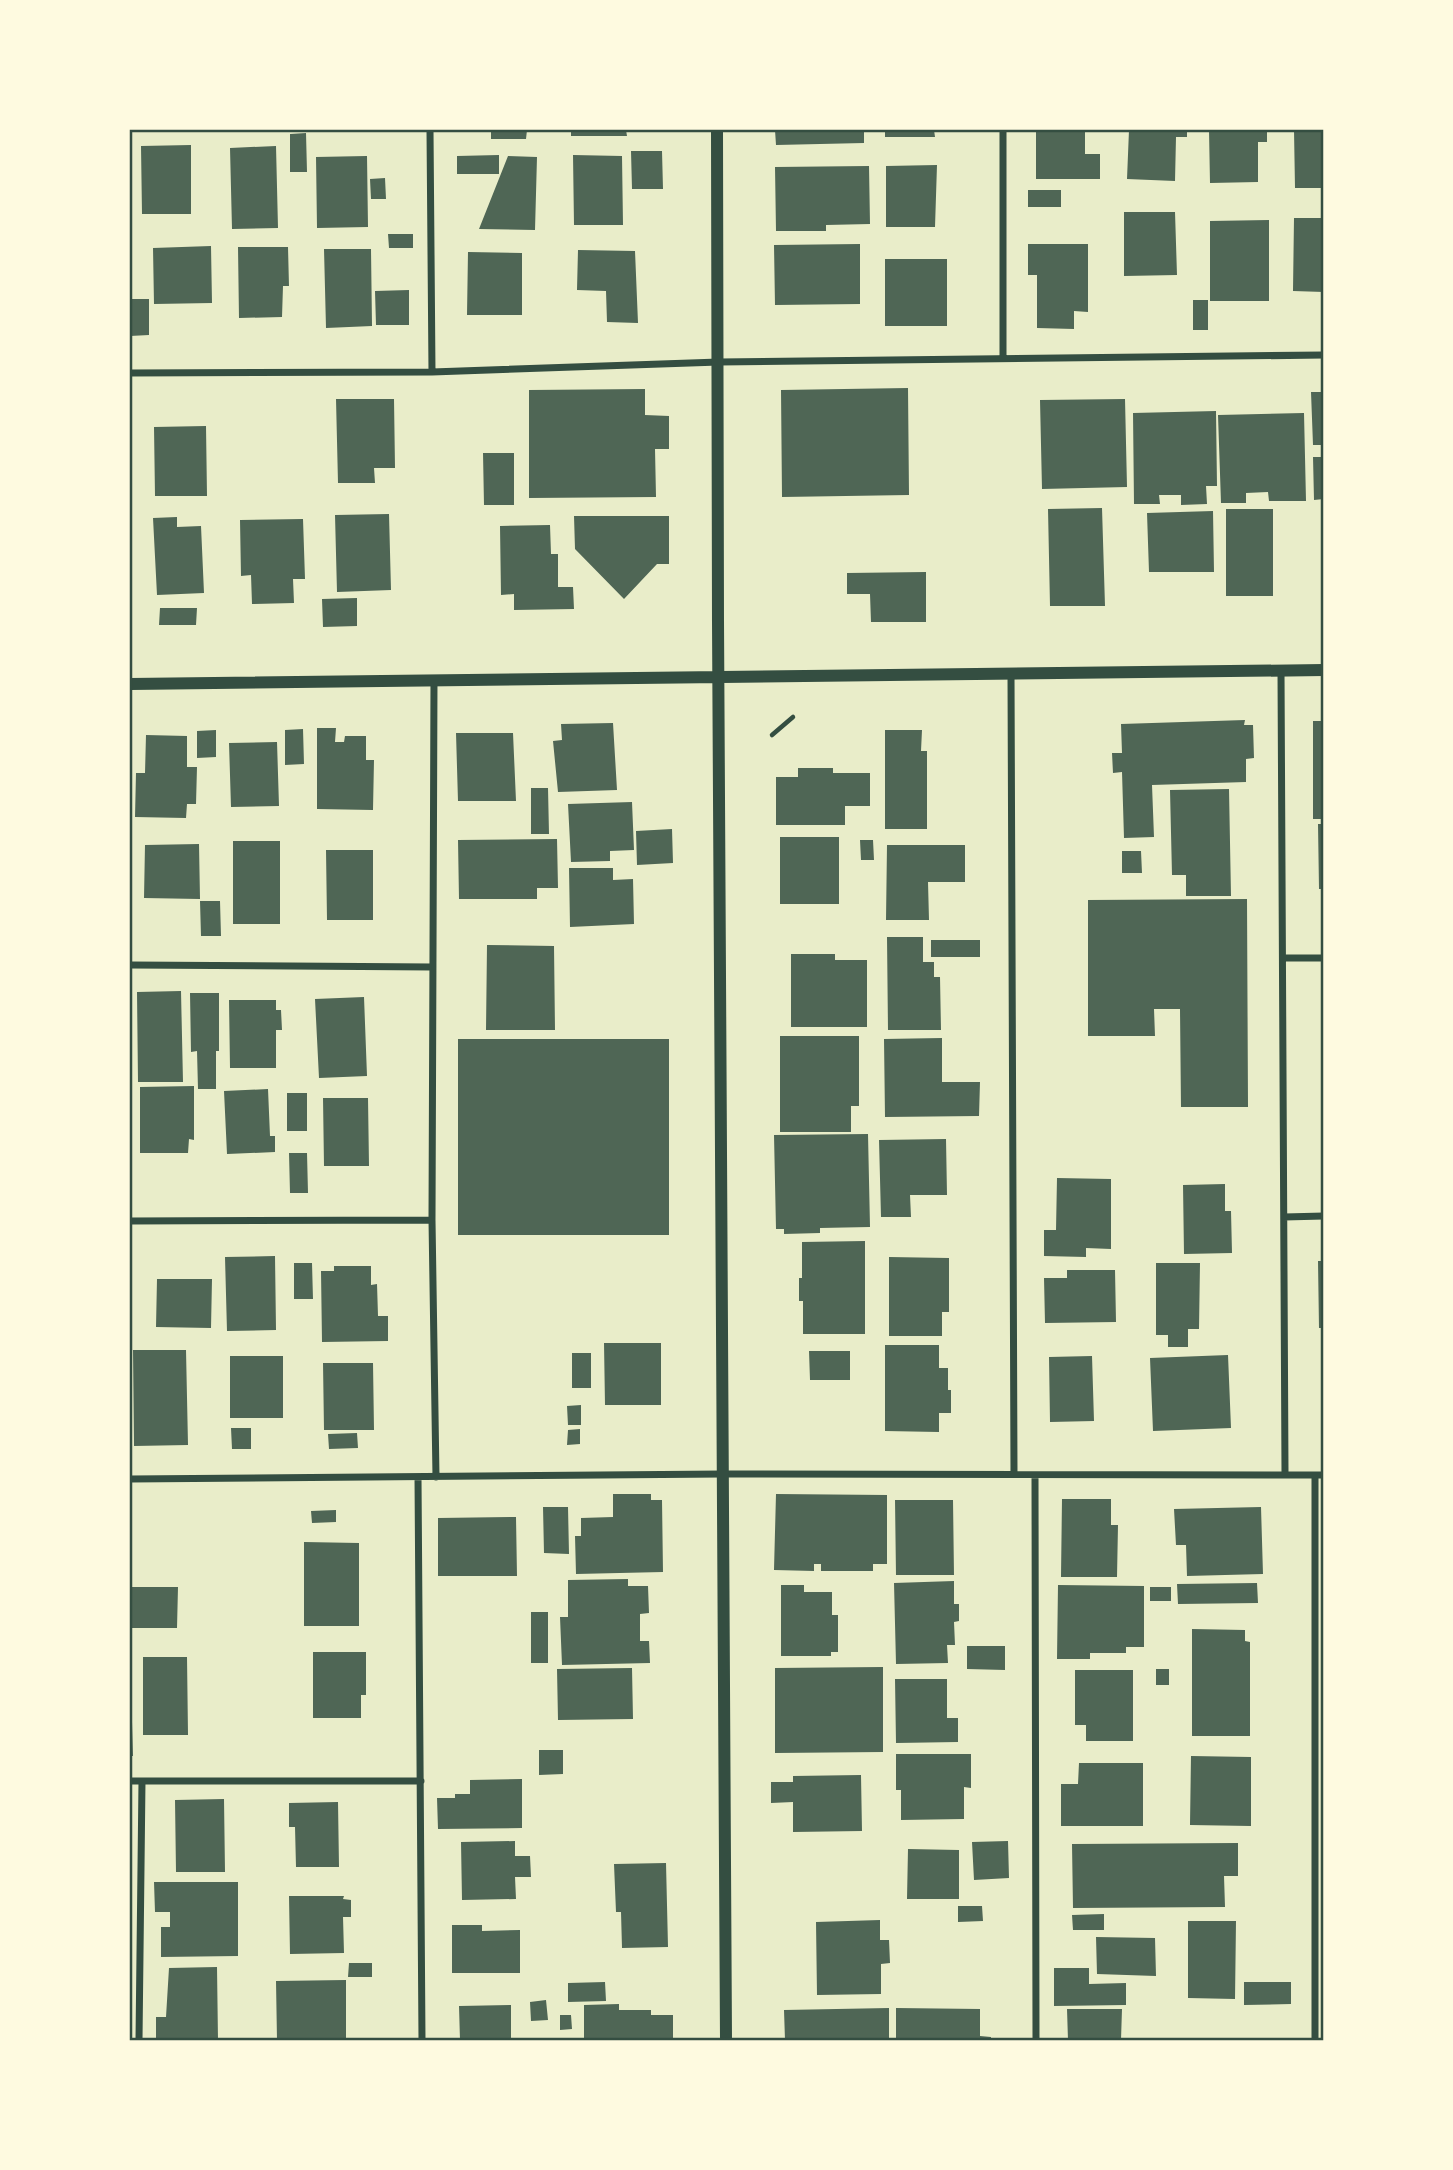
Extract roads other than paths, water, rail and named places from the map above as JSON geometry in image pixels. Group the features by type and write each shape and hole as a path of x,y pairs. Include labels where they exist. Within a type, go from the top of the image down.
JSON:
{"street":[{"path":"430,130 432,372"},
{"path":"718,130 718,677 726,2040"},
{"path":"1003,130 1003,358"},
{"path":"130,373 432,372 719,362 1324,355"},
{"path":"130,684 1324,670"},
{"path":"1281,671 1285,1473"},
{"path":"1011,674 1014,1474"},
{"path":"433,680 432,1220 436,1477"},
{"path":"1283,958 1324,958"},
{"path":"130,965 432,967"},
{"path":"1284,1217 1324,1216"},
{"path":"130,1221 432,1220"},
{"path":"130,1479 723,1474 1319,1475 1319,1899 1315,2040"},
{"path":"1035,1475 1036,2040"},
{"path":"418,1477 422,2040"},
{"path":"130,1781 421,1781"},
{"path":"139,2040 142,1781"}]}
